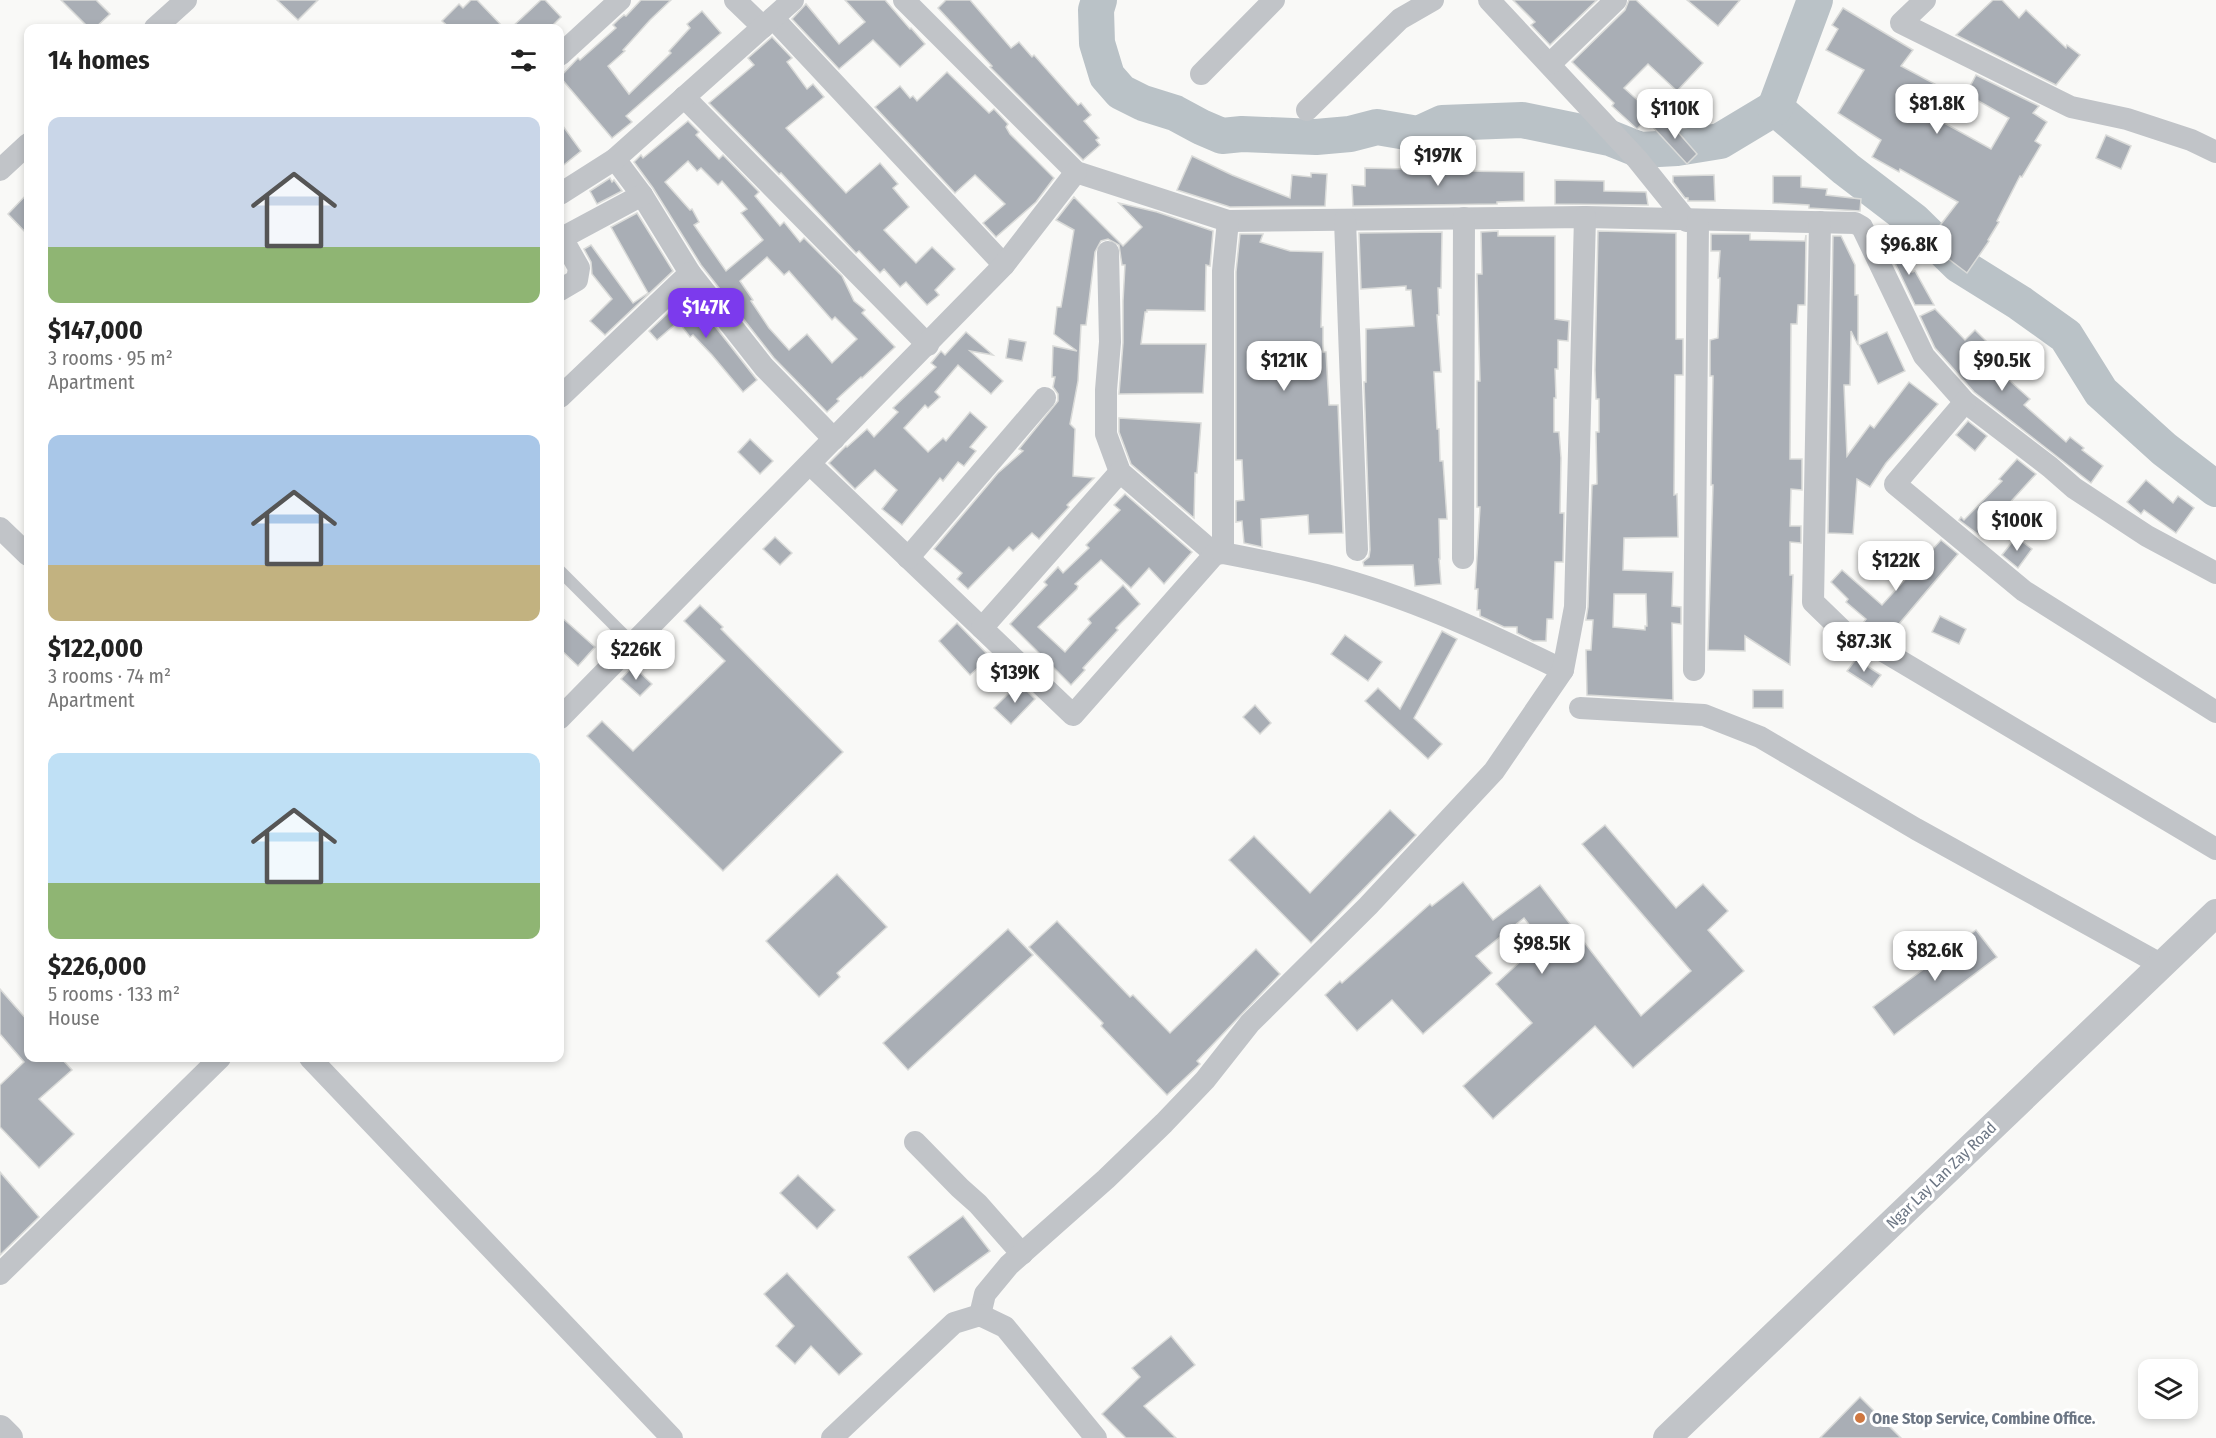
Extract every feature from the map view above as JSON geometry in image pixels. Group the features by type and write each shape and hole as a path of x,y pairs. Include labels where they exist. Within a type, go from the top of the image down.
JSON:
{"street":[{"path":"159,24 186,0"},
{"path":"564,51 620,0"},
{"path":"735,0 768,23 1004,265"},
{"path":"564,191 615,159 793,0"},
{"path":"904,0 1076,172 1228,221 1585,217 1855,223 1862,227 1924,356 1965,402 2074,488 2147,536 2216,573"},
{"path":"1201,74 1274,0"},
{"path":"1307,110 1400,19 1433,0"},
{"path":"1490,0 1692,221 1694,670"},
{"path":"1550,64 1616,0"},
{"path":"1925,0 1902,23 2071,107 2127,119 2191,140 2216,152"},
{"path":"684,97 928,345"},
{"path":"0,170 24,148"},
{"path":"615,159 642,195 690,273 764,367 834,439"},
{"path":"564,714 1004,265 1076,172"},
{"path":"564,237 642,195"},
{"path":"980,1315 985,1294 1022,1254 1164,1123 1205,1080 1250,1023 1368,906 1494,771 1563,670 1575,607 1585,217"},
{"path":"1463,558 1464,219"},
{"path":"1345,220 1357,550"},
{"path":"810,464 1073,715 1219,553 1223,271 1228,221"},
{"path":"1820,222 1814,602 1844,632 1885,652 2216,849"},
{"path":"564,244 579,268 577,280 564,288"},
{"path":"1108,252 1110,342 1106,390 1106,434 1120,472 1219,553 1327,575 1414,603 1508,643 1563,670"},
{"path":"564,393 690,273"},
{"path":"908,558 1045,398"},
{"path":"1965,402 1895,484 2024,591 2216,712"},
{"path":"982,628 1120,472"},
{"path":"0,528 24,551"},
{"path":"1580,708 1704,715 1760,737 1916,828 2162,964"},
{"name":"Ngar Lay Lan Zay Road","path":"1667,1438 2216,913"},
{"path":"0,1274 216,1062"},
{"path":"314,1062 672,1438"},
{"path":"915,1142 993,1220 1022,1254"},
{"path":"832,1438 954,1323 980,1315 1005,1327 1096,1438"},
{"path":"0,1429 9,1438"}],"lane":[{"path":"564,575 633,644"}],"building":[{"path":"61,0 96,0 110,14 99,24 85,24"},
{"path":"277,0 318,0 298,20"},
{"path":"471,0 477,0 500,24 445,24 442,21 459,4 463,8"},
{"path":"541,0 545,0 561,17 554,24 515,24"},
{"path":"641,0 671,0 623,50 625,51 608,66 629,94 671,53 669,51 690,28 687,24 702,11 721,33 626,116 632,122 612,138 564,82 564,73 578,58 580,60 616,28 613,25 624,15 626,16"},
{"path":"845,0 885,0 925,44 900,67 873,40 839,69 792,19 806,4 839,44 865,22"},
{"path":"946,0 970,0 1011,48 1019,42 1032,57 1034,55 1078,105 1081,103 1091,115 1084,121 1099,138 1096,140 1100,145 1083,160 990,67 992,66 938,8"},
{"path":"1513,0 1597,0 1550,45 1531,25 1535,22"},
{"path":"1629,0 1636,0 1703,63 1677,91 1648,64 1624,88 1652,113 1637,129 1612,106 1614,103 1572,62 1625,10"},
{"path":"1687,0 1740,0 1718,26"},
{"path":"1993,0 2002,0 2019,18 2026,10 2066,48 2067,45 2080,55 2056,85 1956,35"},
{"path":"1843,8 1913,50 1901,66 1948,91 1935,118 1991,149 2009,118 1966,94 1976,75 2039,106 2033,113 2047,122 2035,141 2041,145 2022,177 2020,176 1989,241 1967,273 1938,251 1949,237 1938,228 1958,202 1900,169 1899,172 1872,157 1881,140 1838,113 1864,70 1826,50 1838,29 1832,25"},
{"path":"772,37 792,58 787,62 807,89 813,84 824,97 786,128 846,193 880,163 898,184 893,188 909,207 884,230 916,263 932,247 955,269 935,290 939,295 927,305 906,282 900,287 884,269 880,273 859,251 856,253 781,173 779,174 709,103 754,65 748,58"},
{"path":"947,72 989,113 994,109 1008,124 1006,127 1010,134 1054,178 1036,202 996,237 983,223 1005,204 975,175 955,193 875,107 900,86 910,98 913,96 917,101"},
{"path":"1664,116 1697,154 1687,164 1652,126"},
{"path":"688,121 699,132 696,135 719,159 723,155 759,192 755,196 780,226 784,222 800,242 804,238 842,276 854,301 865,310 862,313 895,347 837,399 839,401 827,412 774,358 701,265 634,162 641,155 643,158","holes":["688,161 697,171 701,168 718,185 722,181 747,209 741,213 763,240 726,271 694,225 699,222 692,209 690,210 665,182","767,257 784,275 789,271 832,320 835,317 857,339 832,363 807,334 789,350 769,328 751,301 753,300 740,281"]},
{"path":"564,128 581,151 564,165"},
{"path":"2106,135 2131,146 2121,169 2096,158"},
{"path":"1192,156 1290,198 1292,175 1311,177 1311,173 1327,174 1325,206 1230,207 1177,190"},
{"path":"1464,165 1465,171 1524,172 1524,201 1497,202 1497,204 1353,206 1352,185 1365,186 1365,168 1407,169"},
{"path":"1714,175 1715,201 1688,201 1688,198 1685,198 1673,182 1673,176"},
{"path":"1773,176 1801,176 1801,187 1827,189 1826,195 1861,199 1860,211 1773,203"},
{"path":"610,178 622,191 597,204 590,191"},
{"path":"1555,180 1604,181 1604,191 1646,192 1648,205 1555,204"},
{"path":"24,197 24,231 8,214"},
{"path":"1074,197 1123,246 1142,227 1119,203 1157,212 1213,231 1210,266 1206,265 1205,311 1147,310 1141,344 1206,344 1203,393 1119,394 1125,265 1122,265 1119,245 1108,239 1101,241 1095,252 1086,325 1081,325 1078,381 1070,424 1075,429 1073,476 1094,478 1067,505 1069,507 1039,539 1032,533 1013,551 1009,547 968,589 957,579 962,573 934,549 998,473 1023,451 1019,449 1058,401 1058,394 1053,387 1055,377 1052,377 1053,346 1077,351 1054,334 1057,307 1061,307 1074,230 1056,220"},
{"path":"637,213 673,271 605,335 590,321 612,299 592,274 591,262 584,249 591,245 633,303 648,293 611,227"},
{"path":"1498,231 1498,236 1555,236 1555,319 1569,321 1568,341 1558,340 1558,369 1555,369 1556,398 1554,398 1554,432 1559,432 1561,458 1560,513 1564,513 1563,562 1555,562 1553,619 1547,619 1546,641 1533,641 1517,633 1517,627 1504,627 1480,616 1480,610 1477,610 1478,589 1475,589 1480,507 1477,507 1477,381 1480,381 1477,274 1482,274 1481,232"},
{"path":"1598,231 1676,233 1676,339 1683,339 1683,375 1675,375 1674,495 1677,494 1678,537 1624,538 1623,570 1673,572 1672,606 1681,607 1681,624 1672,623 1673,700 1587,695 1586,650 1591,650 1593,620 1586,620 1592,485 1597,484 1596,432 1599,432 1599,399 1596,399","holes":["1614,594 1646,594 1647,626 1645,630 1613,627"]},
{"path":"1442,232 1441,288 1438,288 1439,315 1437,315 1441,372 1434,372 1437,429 1439,429 1440,461 1443,461 1447,519 1439,519 1441,584 1415,586 1413,565 1364,566 1363,562 1369,557 1370,550 1364,382 1366,382 1366,329 1414,326 1411,290 1406,290 1406,286 1361,289 1359,233"},
{"path":"1240,234 1263,234 1260,242 1290,251 1323,252 1321,327 1323,327 1323,352 1326,352 1329,405 1338,405 1343,533 1309,534 1308,515 1261,519 1262,547 1244,543 1242,521 1236,522 1236,501 1244,500 1242,460 1236,460 1236,272"},
{"path":"1711,234 1750,234 1750,240 1805,241 1806,235 1805,305 1798,305 1797,324 1791,324 1790,459 1802,459 1802,490 1791,489 1790,526 1801,526 1801,543 1790,542 1790,575 1793,575 1790,665 1745,636 1745,651 1708,650 1713,485 1711,485 1713,376 1710,376 1710,340 1718,338 1720,278 1718,278 1720,251 1711,251"},
{"path":"1889,234 1897,254 1901,252 1912,272 1915,271 1934,305 1915,305 1882,236"},
{"path":"1833,236 1841,236 1855,265 1855,295 1858,295 1858,345 1851,331 1850,385 1844,385 1847,456 1870,425 1874,428 1909,382 1938,404 1886,463 1870,487 1857,479 1853,534 1828,533"},
{"path":"689,293 757,380 743,392 712,355 693,335 690,337 681,325 677,323 657,340 649,331"},
{"path":"1935,309 1965,340 1975,330 1989,344 1980,354 2030,399 2024,405 2066,442 2070,437 2084,448 2082,450 2103,466 2091,483 1974,392 1935,348 1920,316"},
{"path":"966,332 993,355 970,351 1003,381 991,394 958,365 935,392 940,397 928,408 925,405 904,428 928,452 943,438 946,441 970,412 987,427 970,447 976,451 964,466 958,462 943,481 940,478 902,525 882,509 897,490 875,470 855,489 829,463 867,429 874,437 898,412 893,408 936,367 931,363 941,351 945,355"},
{"path":"1887,332 1905,371 1878,384 1859,345"},
{"path":"1009,339 1026,342 1022,361 1006,358"},
{"path":"1119,418 1201,423 1197,473 1195,473 1194,518 1131,464 1119,432"},
{"path":"1968,421 1987,436 1975,451 1956,435"},
{"path":"750,439 773,461 760,474 738,452"},
{"path":"2017,459 2036,474 1979,535 1959,520 1961,517 1964,520 2002,481 1999,479"},
{"path":"2146,480 2173,503 2178,496 2194,508 2176,533 2144,510 2141,514 2127,502"},
{"path":"1125,494 1192,552 1164,584 1149,568 1131,588 1101,560 1075,584 1078,586 1077,589 1038,627 1065,652 1091,623 1088,619 1123,585 1140,604 1116,628 1118,630 1083,668 1085,670 1071,685 1010,624 1047,585 1044,582 1058,567 1063,573 1089,548 1086,545 1120,510 1114,505"},
{"path":"775,537 792,553 780,565 763,549"},
{"path":"2016,537 2032,549 2018,568 2002,555"},
{"path":"1941,540 1958,554 1887,638 1861,626 1866,619 1846,602 1848,599 1831,582 1842,570 1882,605"},
{"path":"700,605 843,752 723,871 587,736 602,721 633,751 725,661 684,621"},
{"path":"1940,616 1966,629 1959,644 1932,632"},
{"path":"564,620 595,647 578,666 564,653"},
{"path":"957,623 990,657 970,675 939,641"},
{"path":"1442,631 1457,639 1414,718 1442,744 1428,759 1365,701 1378,688 1400,709"},
{"path":"1345,635 1382,662 1368,681 1331,654"},
{"path":"1856,659 1881,675 1872,687 1847,671"},
{"path":"633,666 652,684 640,696 621,679"},
{"path":"1019,683 1035,699 1011,724 994,708"},
{"path":"1753,690 1783,690 1783,708 1753,708"},
{"path":"1255,705 1271,723 1260,734 1243,717"},
{"path":"1390,810 1416,835 1311,943 1229,860 1254,836 1310,893"},
{"path":"1605,825 1676,908 1703,884 1728,911 1708,930 1744,971 1633,1068 1595,1026 1493,1119 1463,1086 1532,1023 1496,984 1542,941 1524,918 1476,956 1492,973 1423,1034 1392,1000 1357,1031 1325,995 1340,981 1342,983 1430,904 1432,906 1463,882 1493,920 1540,885 1641,1016 1691,971 1582,844"},
{"path":"837,874 887,927 837,973 840,977 819,997 766,941"},
{"path":"1057,921 1130,997 1133,995 1170,1033 1256,949 1280,974 1197,1061 1200,1064 1167,1095 1101,1026 1103,1023 1029,947"},
{"path":"1008,929 1033,955 908,1070 883,1043"},
{"path":"1976,930 1997,957 1894,1035 1873,1007"},
{"path":"0,989 24,1016 24,1062 0,1034"},
{"path":"24,1062 65,1062 72,1070 39,1099 74,1134 39,1168 0,1127 0,1085"},
{"path":"0,1172 39,1217 0,1255"},
{"path":"798,1175 835,1210 817,1229 780,1193"},
{"path":"963,1216 990,1251 934,1292 908,1257"},
{"path":"787,1273 862,1354 839,1375 811,1346 795,1364 776,1346 794,1326 764,1294"},
{"path":"1171,1336 1195,1365 1144,1406 1176,1438 1126,1438 1102,1414 1140,1377 1132,1368"},
{"name":"One Stop Service, Combine Office.","path":"1860,1397 1901,1438 1820,1438"}],"waterway":[{"path":"1099,0 1096,10 1097,43 1107,76 1121,92 1143,103 1175,113 1222,136 1242,134 1316,137 1350,134 1377,127 1418,134 1442,123 1522,120 1610,138 1640,150 1677,148 1720,141 1775,108 1846,169 1914,221 1959,265 2020,303 2066,336 2101,392 2164,449 2216,489"},
{"path":"1775,108 1815,0"}],"place":[{"name":"One Stop Service, Combine Office.","path":"1860,1418"}]}
